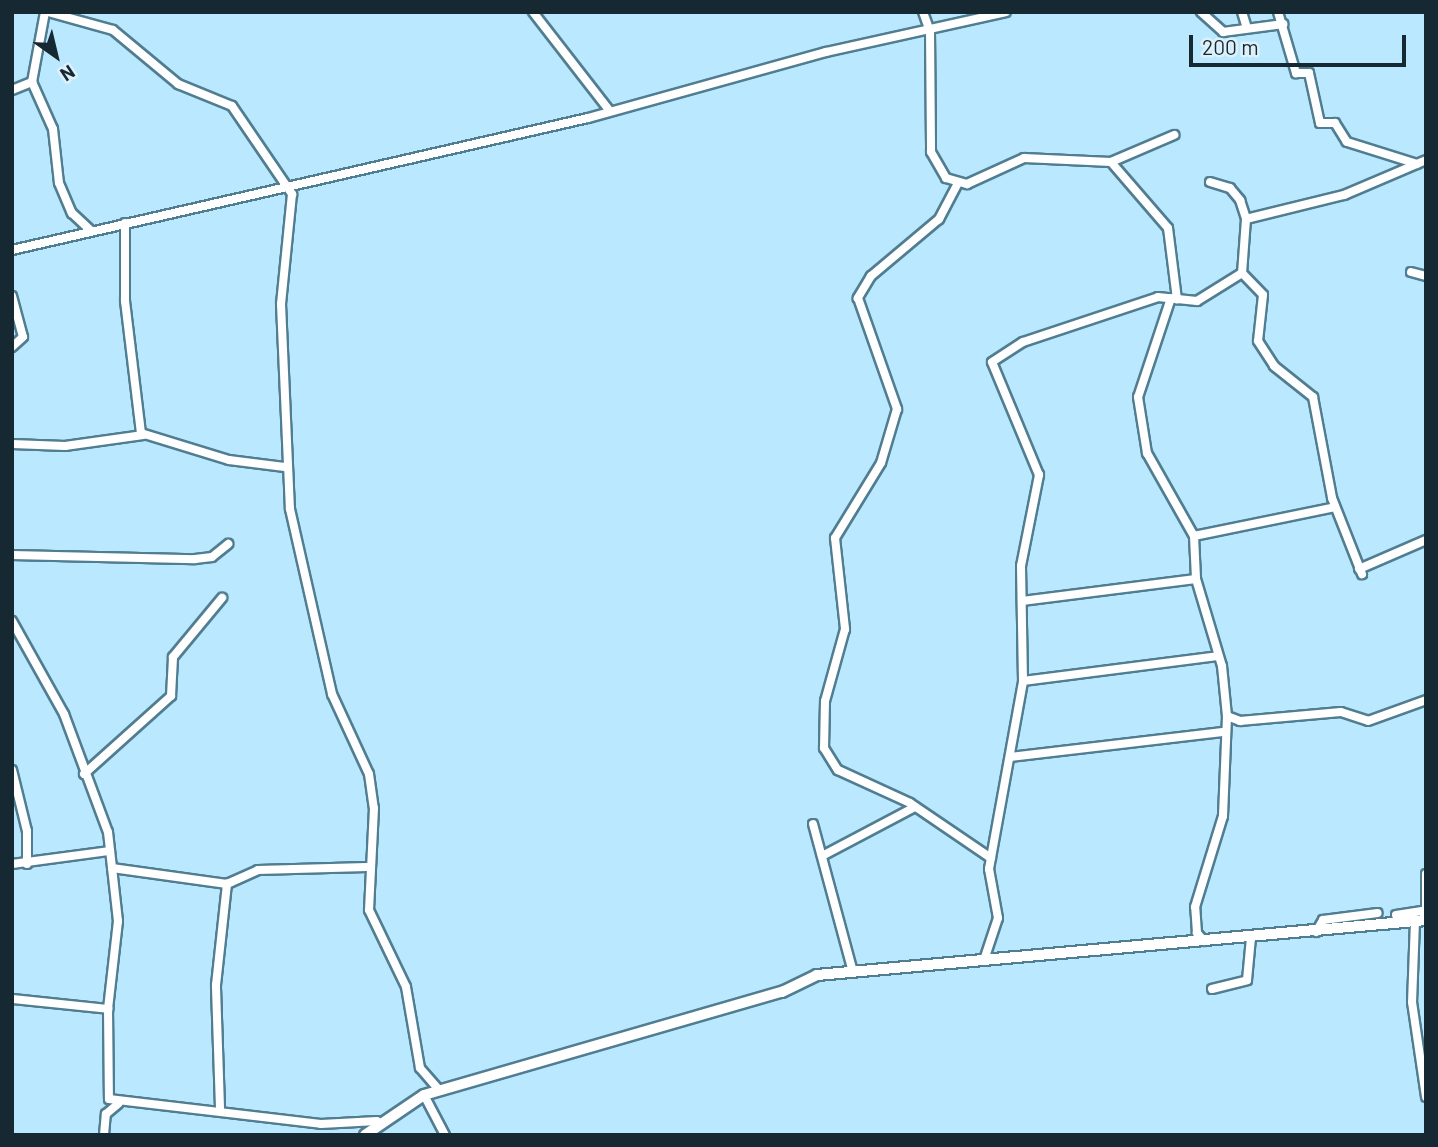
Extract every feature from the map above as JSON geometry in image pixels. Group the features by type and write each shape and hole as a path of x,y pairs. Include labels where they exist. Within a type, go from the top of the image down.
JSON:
{"main road":[{"path":"365,1135 377,1121 424,1095 852,969 1210,942 1422,918"}],"street":[{"path":"91,232 72,213 59,183 53,129 32,82 47,12 113,30 178,84 232,106 288,184 293,202 281,315 289,420 285,467 320,655 332,694 366,758 374,808 368,866 369,910 406,987 420,1068 439,1090"},
{"path":"533,12 609,110"},
{"path":"923,12 930,31 931,152 941,174 958,183"},
{"path":"12,250 609,110 1006,12"},
{"path":"1201,12 1223,32 1283,24"},
{"path":"1242,12 1247,28"},
{"path":"1278,12 1296,73 1309,73 1320,122 1335,123 1348,142 1417,164"},
{"path":"12,90 32,82"},
{"path":"991,858 915,807 838,770 826,756 825,701 845,629 835,538 881,463 897,409 858,298 871,276 939,219 958,183 1024,158 1111,162 1174,135"},
{"path":"1246,219 1344,195 1426,160"},
{"path":"1111,162 1167,228 1174,298 1138,397 1147,453 1194,536 1196,579 1217,656 1227,716 1223,733 1223,816 1195,907 1198,937 1210,942"},
{"path":"1210,182 1235,191 1246,219 1242,273"},
{"path":"125,223 129,343 143,435"},
{"path":"1411,272 1426,276"},
{"path":"984,960 998,918 989,879 1023,681 1021,566 1039,475 992,362 1035,338 1174,298 1196,301 1242,273"},
{"path":"1242,273 1262,289 1255,331 1262,350 1313,397 1335,508 1361,572 1426,540"},
{"path":"12,296 23,337 12,347"},
{"path":"12,444 65,446 143,435 229,460 285,467"},
{"path":"1194,536 1335,508"},
{"path":"12,555 195,559 212,557 228,544"},
{"path":"1022,601 1196,579"},
{"path":"84,774 171,696 173,657 222,598"},
{"path":"12,621 58,702 110,851 118,921 108,1009 107,1094 118,1104 219,1108 321,1124 377,1121"},
{"path":"1023,681 1217,656"},
{"path":"1227,716 1240,721 1340,712 1368,721 1426,700"},
{"path":"1010,757 1223,733"},
{"path":"12,770 27,864"},
{"path":"822,856 915,807"},
{"path":"813,824 852,969"},
{"path":"12,864 110,851"},
{"path":"112,868 227,884 258,870 368,866"},
{"path":"1426,874 1412,1002 1426,1097"},
{"path":"219,1108 216,985 227,884"},
{"path":"1316,932 1322,920 1378,913"},
{"path":"1396,915 1422,918"},
{"path":"1212,989 1247,980 1251,937"},
{"path":"12,999 108,1009"},
{"path":"424,1095 445,1135"},
{"path":"103,1135 106,1114 118,1104"}]}
